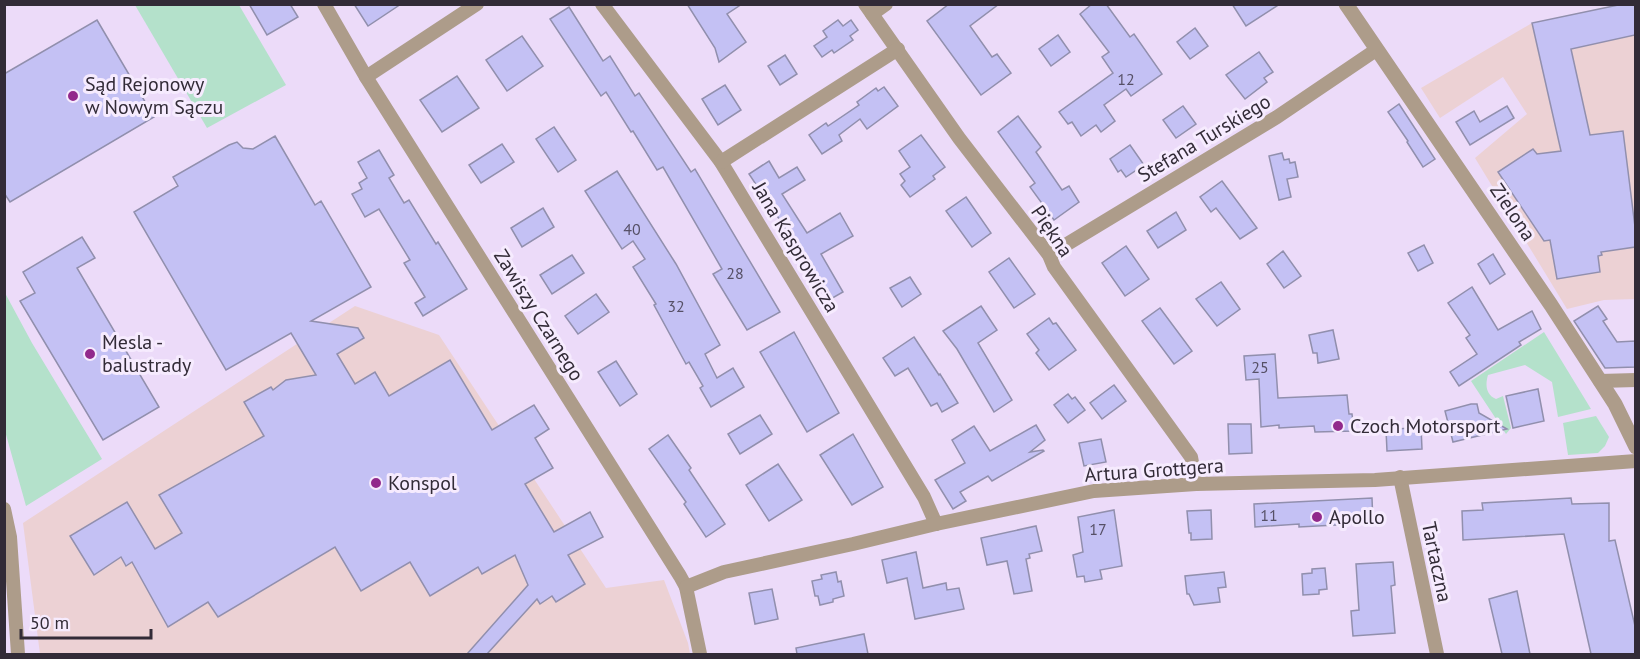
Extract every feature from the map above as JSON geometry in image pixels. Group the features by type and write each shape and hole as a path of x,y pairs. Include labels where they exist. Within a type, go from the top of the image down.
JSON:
{"street":[{"name":"Zawiszy Czarnego","path":"324,4 366,77 686,587 700,654"},
{"path":"366,77 477,4"},
{"name":"Jana Kasprowicza","path":"602,4 722,162 924,497 936,524"},
{"path":"869,9 886,4"},
{"name":"Zielona","path":"1346,4 1551,305 1615,404 1635,447"},
{"name":"Piękna","path":"869,9 959,138 1050,255 1054,267 1191,457 1196,484"},
{"path":"722,162 898,49"},
{"name":"Stefana Turskiego","path":"1050,255 1277,117 1376,50"},
{"path":"1600,381 1635,381"},
{"name":"Artura Grottgera","path":"686,587 724,572 1094,491 1196,484 1375,480 1635,461"},
{"name":"Tartaczna","path":"1400,477 1437,654"},
{"path":"4,509 10,537 18,654"}],"shaded area":[{"path":"1616,5 1635,5 1635,299 1604,300 1567,309 1475,158 1527,114 1503,77 1440,118 1421,88 1532,23"},
{"path":"355,306 439,335 606,588 664,580 690,654 40,654 23,523"}],"green space":[{"path":"135,5 239,5 286,85 207,128"},
{"path":"5,293 32,343 102,459 26,506 5,431"},
{"path":"1544,332 1591,409 1558,417 1552,382 1525,365 1488,375 1487,386 1490,395 1496,399 1503,396 1511,428 1506,434 1471,381"},
{"path":"1596,416 1609,437 1605,446 1598,453 1568,455 1563,423"}],"building":[{"path":"249,4 290,4 298,17 267,35"},
{"path":"354,4 401,4 368,26"},
{"path":"687,4 742,4 727,14 746,42 719,62 715,48"},
{"path":"949,4 999,4 970,26 992,57 997,54 1011,73 981,95 927,21"},
{"path":"1092,4 1106,4 1130,37 1134,34 1162,74 1131,96 1126,89 1104,105 1115,121 1101,132 1096,125 1081,136 1072,122 1068,124 1059,112 1113,73 1102,57 1109,52 1080,14"},
{"path":"1232,4 1280,4 1246,26"},
{"path":"1623,4 1635,4 1635,35 1571,49 1590,135 1623,131 1635,227 1635,247 1601,252 1602,255 1598,256 1600,272 1557,279 1550,240 1544,241 1498,172 1533,149 1537,154 1561,151 1532,23"},
{"path":"569,7 603,61 610,56 635,96 639,93 691,172 695,169 780,312 747,330 713,274 722,269 663,167 657,170 606,92 601,96 550,19"},
{"name":"Sąd Rejonowy w Nowym Sączu","path":"97,20 154,117 10,202 4,193 4,74"},
{"path":"838,20 843,26 851,20 858,30 850,36 853,40 834,53 832,50 822,57 814,46 827,37 823,31"},
{"path":"1195,28 1208,46 1190,59 1177,42"},
{"path":"1058,35 1070,52 1051,66 1039,49"},
{"path":"522,36 543,66 507,91 486,60"},
{"path":"1259,52 1273,72 1264,78 1267,82 1245,99 1226,75"},
{"path":"785,55 797,74 780,85 768,66"},
{"path":"457,76 479,108 442,132 420,100"},
{"path":"725,85 741,110 718,125 702,99"},
{"path":"884,87 898,106 867,129 860,119 839,135 842,141 822,154 809,135 826,123 828,126 859,105 857,102 876,88 878,91"},
{"path":"1399,104 1435,159 1423,167 1388,112"},
{"path":"1183,106 1196,124 1176,138 1163,120"},
{"path":"1507,106 1514,118 1470,145 1456,122 1474,111 1480,122"},
{"path":"1018,116 1041,147 1036,152 1062,190 1069,186 1079,202 1054,220 1030,187 1035,183 998,132"},
{"path":"554,127 576,160 558,172 536,139"},
{"path":"921,135 945,167 933,176 935,179 910,197 901,185 905,181 900,174 910,167 899,151"},
{"path":"275,136 315,205 321,201 371,287 311,321 358,328 364,338 337,354 355,384 375,372 389,396 450,360 492,430 534,405 549,429 535,438 553,468 525,484 554,532 590,512 603,537 568,555 585,584 556,602 552,596 540,604 537,599 487,654 467,654 528,585 515,555 482,574 478,567 430,596 410,562 361,591 335,547 218,617 208,602 168,627 132,562 126,566 121,557 94,575 70,536 127,502 155,549 182,533 159,495 264,436 244,402 271,387 273,390 286,380 316,375 291,333 226,370 134,212 178,186 173,177 229,145 237,142 243,148 253,149"},
{"path":"502,144 514,162 481,183 469,165"},
{"path":"1130,145 1144,165 1126,177 1121,170 1118,172 1110,159"},
{"path":"379,150 394,175 389,178 404,203 409,200 467,289 423,316 415,303 425,297 404,263 410,260 379,209 365,217 352,194 362,189 359,183 367,178 358,162"},
{"path":"1282,153 1284,160 1289,159 1290,163 1295,162 1298,177 1287,179 1291,197 1279,200 1269,156"},
{"path":"769,161 779,178 797,167 805,180 782,194 807,233 840,213 853,236 821,254 843,292 829,300 790,235 749,174"},
{"path":"617,171 676,264 720,345 705,354 717,378 733,368 744,387 711,407 700,388 703,386 689,362 686,364 654,305 656,304 633,267 645,259 633,241 622,249 585,191"},
{"path":"1222,181 1257,228 1240,239 1216,208 1211,212 1200,197"},
{"path":"966,197 991,233 972,247 946,211"},
{"path":"543,208 554,227 522,247 511,228"},
{"path":"1176,212 1186,230 1158,248 1147,231"},
{"name":"Mesla - balustrady","path":"82,237 95,258 77,268 159,407 103,440 20,301 35,293 23,272"},
{"path":"1424,245 1433,263 1418,271 1408,253"},
{"path":"1126,246 1149,279 1125,296 1102,263"},
{"path":"1283,251 1301,276 1284,288 1267,264"},
{"path":"1493,254 1505,274 1490,284 1478,264"},
{"path":"572,255 584,273 552,294 540,275"},
{"path":"1009,258 1035,294 1014,308 989,272"},
{"path":"910,277 921,294 902,307 890,288"},
{"path":"1221,282 1240,309 1217,326 1196,299"},
{"path":"1472,287 1498,330 1532,311 1541,329 1519,342 1521,345 1459,386 1450,372 1477,354 1466,338 1470,335 1448,303"},
{"path":"596,294 609,312 578,334 565,316"},
{"path":"981,306 997,330 978,343 1012,400 994,412 957,349 943,331"},
{"path":"1598,306 1607,319 1603,321 1617,342 1635,341 1635,367 1605,368 1574,321"},
{"path":"1160,308 1192,351 1174,364 1142,321"},
{"path":"1049,318 1053,324 1056,323 1076,350 1049,370 1036,353 1039,350 1027,334"},
{"path":"1333,330 1339,359 1318,363 1317,353 1313,353 1309,335"},
{"path":"794,332 839,413 807,432 760,352"},
{"path":"914,337 958,403 942,412 937,403 931,406 908,368 895,376 883,358"},
{"path":"1275,354 1278,398 1347,395 1354,431 1315,432 1314,426 1261,427 1259,379 1246,380 1244,356"},
{"path":"616,361 637,394 620,406 598,372"},
{"path":"1114,385 1126,401 1102,419 1090,403"},
{"path":"1538,389 1544,421 1513,428 1506,396"},
{"path":"1068,394 1072,399 1075,397 1085,410 1068,423 1054,405"},
{"path":"1477,404 1479,413 1507,429 1453,442 1445,411"},
{"path":"760,415 772,434 740,454 728,434"},
{"path":"1228,424 1251,424 1252,453 1229,454"},
{"path":"1036,425 1045,440 1030,452 1044,451 992,481 988,476 960,492 966,501 953,509 935,480 965,463 952,440 974,426 990,451"},
{"path":"1421,427 1422,449 1387,451 1386,430"},
{"path":"853,434 883,487 852,505 820,455"},
{"path":"668,435 725,524 706,537 684,504 686,502 649,449"},
{"path":"1101,439 1106,462 1084,466 1079,443"},
{"path":"778,464 802,500 769,521 746,485"},
{"path":"1372,498 1373,523 1255,527 1254,504"},
{"path":"1571,498 1572,504 1609,503 1609,541 1615,540 1635,626 1635,654 1591,654 1564,534 1463,540 1462,511 1483,510 1482,503"},
{"path":"1114,510 1122,566 1100,570 1102,579 1085,582 1084,576 1077,577 1073,555 1083,552 1078,517"},
{"path":"1211,510 1212,539 1191,540 1187,511"},
{"path":"1036,526 1042,551 1029,554 1030,558 1026,559 1032,591 1014,594 1007,561 987,565 981,538"},
{"path":"916,552 923,588 946,583 947,590 959,588 964,609 915,619 907,578 887,583 882,560"},
{"path":"1393,562 1395,585 1391,586 1395,633 1353,636 1351,611 1359,610 1356,564"},
{"path":"1325,568 1327,589 1319,590 1319,594 1303,595 1302,574 1312,573 1312,569"},
{"path":"836,572 838,582 841,581 844,596 820,605 818,596 815,596 812,581 822,579 821,575"},
{"path":"1224,572 1226,587 1218,588 1220,602 1194,605 1187,594 1185,576"},
{"path":"772,589 778,619 755,624 749,593"},
{"path":"1517,591 1530,654 1502,654 1489,599"},
{"path":"864,634 868,654 797,654 796,648"}],"place":[{"name":"Sąd Rejonowy w Nowym Sączu","path":"73,96"},
{"name":"Mesla - balustrady","path":"90,354"},
{"name":"Czoch Motorsport","path":"1338,426"},
{"name":"Konspol","path":"376,483"},
{"name":"Apollo","path":"1317,517"}]}
